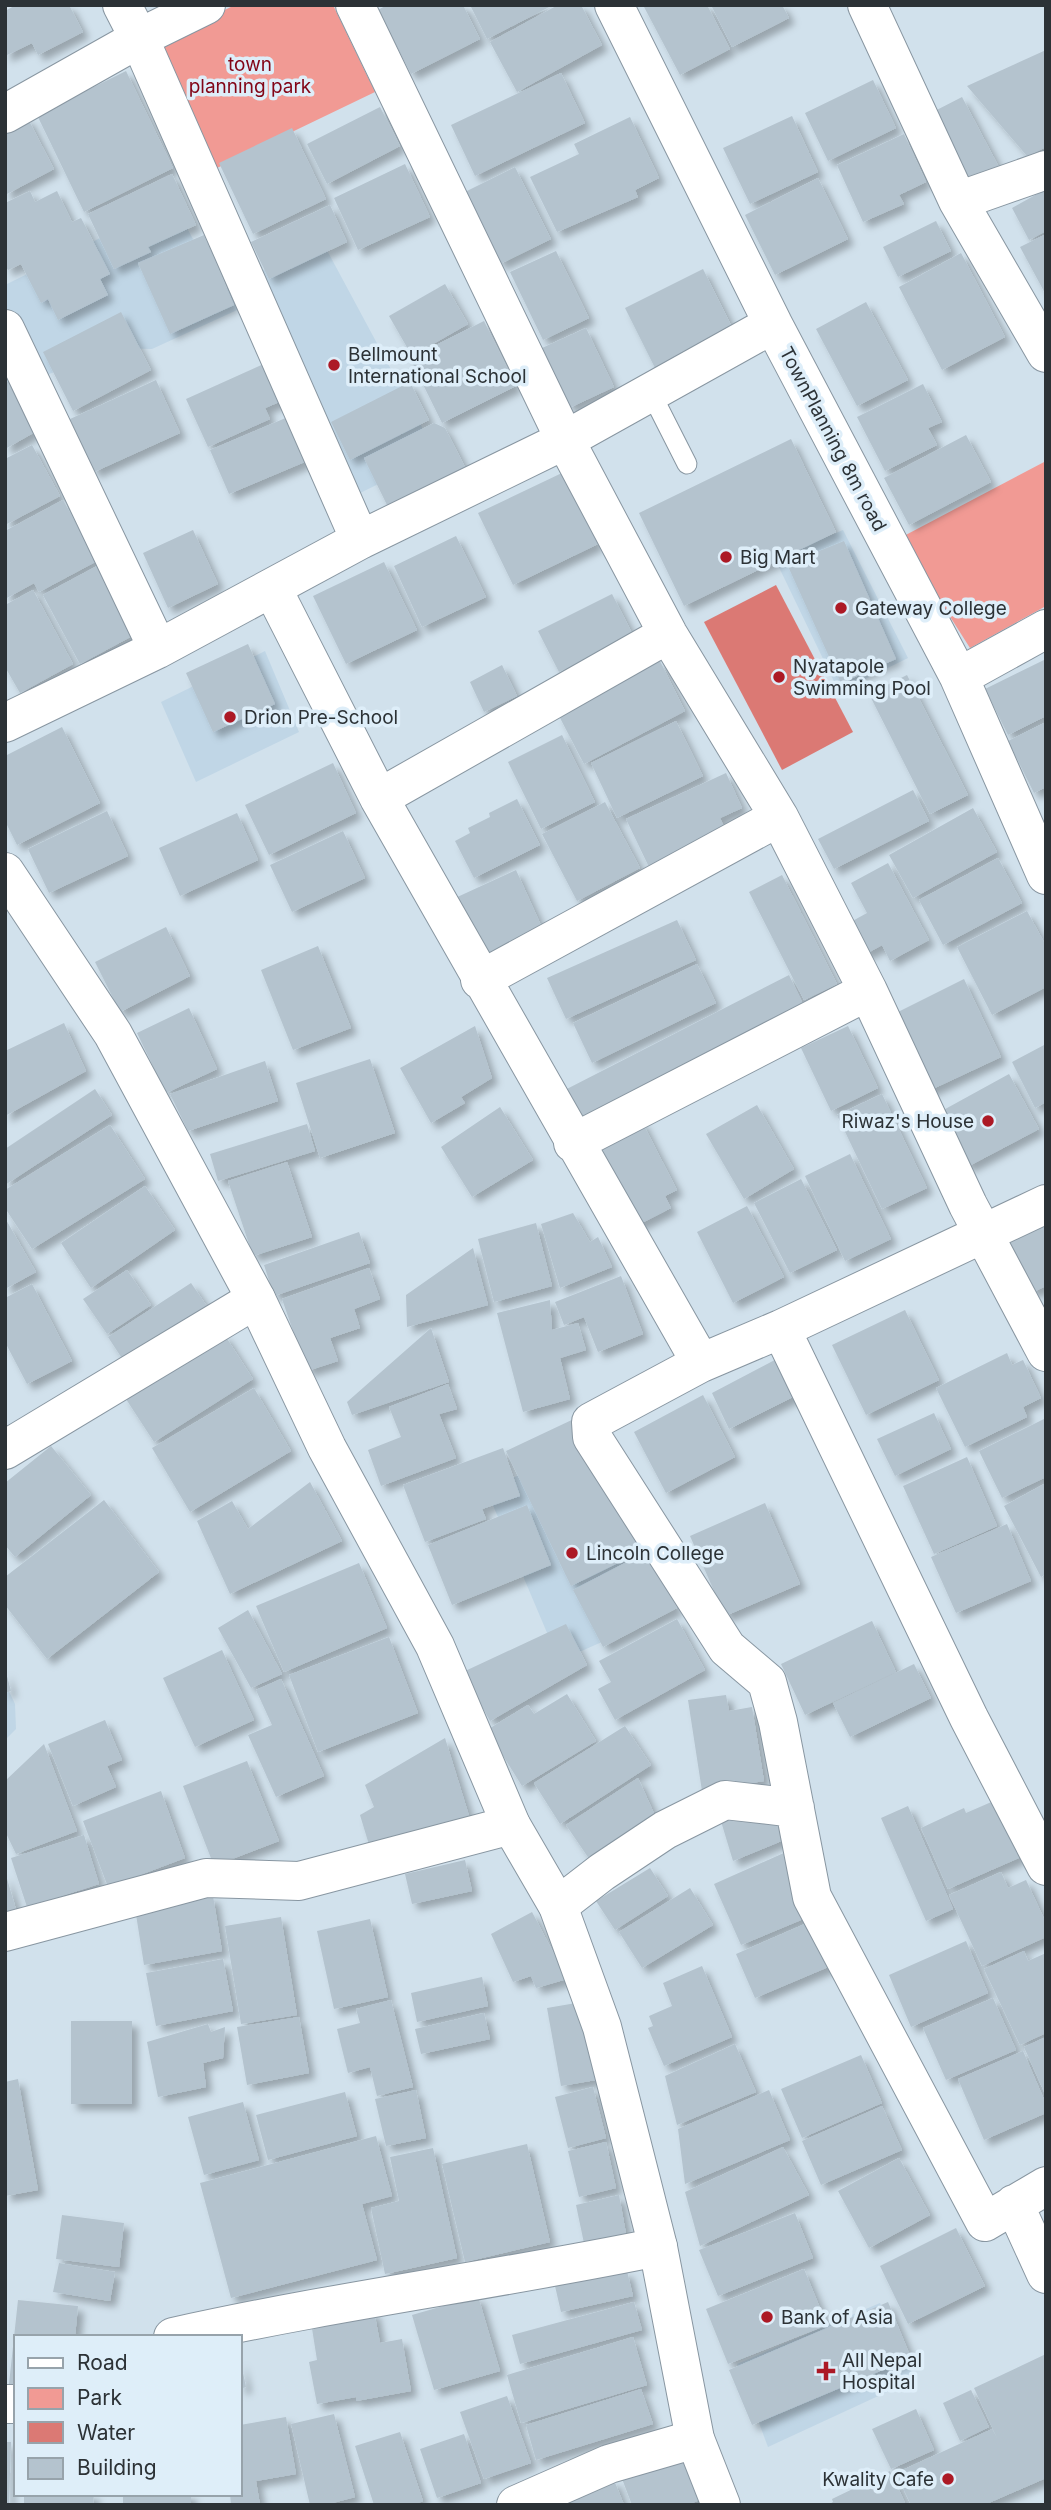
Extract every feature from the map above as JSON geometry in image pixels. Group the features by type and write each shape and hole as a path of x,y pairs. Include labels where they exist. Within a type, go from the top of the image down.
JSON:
{"street":[{"path":"122,5 141,40 360,540"},
{"path":"5,114 206,5"},
{"path":"355,5 565,440 668,634 779,817 868,990 968,1205 986,1234 1046,1352"},
{"name":"TownPlanning 8m road","path":"614,5 773,324 959,677 1046,875"},
{"path":"867,5 958,201 1046,353"},
{"path":"958,201 1046,170"},
{"path":"5,723 158,649 360,540 565,440 773,324"},
{"path":"5,329 158,649"},
{"path":"272,588 379,798 480,980 701,1363"},
{"path":"959,677 1046,629"},
{"path":"379,798 668,634"},
{"path":"480,980 779,817"},
{"path":"5,872 113,1034 256,1299 327,1448 435,1646 511,1825 558,1906 602,2027 658,2247 695,2439 720,2505"},
{"path":"573,1143 868,990"},
{"path":"1046,1205 781,1329 701,1363 591,1422 591,1431 727,1648 767,1682 812,1897 985,2222 1030,2195 1046,2274"},
{"path":"5,1450 256,1299"},
{"path":"781,1329 969,1718 1046,1866"},
{"path":"558,1906 602,1872 665,1830 724,1800 795,1808"},
{"path":"5,1932 206,1878 299,1881 511,1825"},
{"path":"183,2335 349,2301 538,2272 658,2247"},
{"path":"516,2505 609,2464 695,2439"}],"lane":[{"path":"651,393 687,464"}],"shaded area":[{"name":"Bellmount International School","path":"173,202 221,291 322,241 437,455 346,500 248,305 152,349 113,348 10,390 5,381 5,285"},
{"name":"Gateway College","path":"843,530 908,658 839,692 775,559"},
{"name":"Drion Pre-School","path":"265,651 299,732 196,782 161,702"},
{"name":"Lincoln College","path":"588,1446 656,1618 559,1661 486,1489"},
{"path":"5,1683 15,1704 16,1729 5,1740"},
{"name":"All Nepal Hospital","path":"880,2303 915,2379 768,2447 737,2364"}],"green space":[{"name":"town planning park","path":"235,5 333,5 375,92 217,168 157,43"},
{"path":"1046,461 1046,606 970,648 900,538"}],"water":[{"name":"Nyatapole Swimming Pool","path":"776,585 853,732 782,770 704,622"}],"building":[{"path":"16,5 69,5 83,32 38,55 32,43 5,56 5,11"},
{"path":"387,5 463,5 480,39 411,74 378,10"},
{"path":"470,5 553,5 487,39"},
{"path":"558,5 581,5 602,45 517,92 490,42"},
{"path":"643,5 707,5 730,49 680,75"},
{"path":"711,5 782,5 789,18 732,47"},
{"path":"1046,50 1046,147 1027,156 967,86"},
{"path":"126,71 173,168 84,212 37,115"},
{"path":"561,73 585,123 475,176 451,125"},
{"path":"873,80 896,128 828,161 805,113"},
{"path":"962,97 1002,173 968,190 927,115"},
{"path":"380,107 400,146 327,184 307,144"},
{"path":"792,116 818,172 750,204 723,148"},
{"path":"27,117 54,169 5,195 5,129"},
{"path":"630,117 659,178 635,190 638,197 557,232 530,177 579,154 574,144"},
{"path":"292,128 326,199 253,234 219,163"},
{"path":"904,134 926,182 899,195 904,204 863,222 837,165"},
{"path":"405,164 430,217 358,250 334,198"},
{"path":"515,167 551,239 500,264 465,192"},
{"path":"172,174 196,225 148,247 151,252 114,269 88,214"},
{"path":"818,178 848,239 775,275 745,215"},
{"path":"1046,189 1046,231 1029,240 1012,208"},
{"path":"30,191 35,202 57,191 72,222 81,218 110,274 100,279 108,295 58,320 48,299 41,303 21,264 8,270 5,265 5,203"},
{"path":"330,205 347,242 269,279 251,242"},
{"path":"936,221 951,251 898,277 883,247"},
{"path":"1046,234 1046,295 1020,247"},
{"path":"204,235 234,305 170,334 138,263"},
{"path":"556,251 589,318 543,340 510,272"},
{"path":"961,253 1005,337 942,370 899,287"},
{"path":"703,269 736,335 658,374 625,308"},
{"path":"445,284 468,324 412,356 389,316"},
{"path":"866,302 908,380 857,406 816,329"},
{"path":"121,312 151,370 73,411 43,352"},
{"path":"484,321 516,386 442,423 410,358"},
{"path":"586,328 614,387 569,408 542,348"},
{"path":"268,362 284,400 265,408 270,419 208,447 186,399"},
{"path":"156,380 180,433 94,472 70,419"},
{"path":"9,381 35,432 5,449 5,383"},
{"path":"410,382 429,420 350,460 331,422"},
{"path":"923,384 942,422 928,428 937,445 885,471 857,417"},
{"path":"288,417 307,461 229,494 210,450"},
{"path":"434,423 445,428 465,467 387,505 364,458"},
{"path":"966,435 991,482 909,525 884,478"},
{"path":"791,439 836,532 684,606 639,513"},
{"path":"32,445 60,496 5,525 5,459"},
{"path":"564,472 598,544 513,585 478,513"},
{"path":"63,500 97,561 39,592 34,583 5,599 5,531"},
{"path":"193,530 218,584 168,608 143,553"},
{"path":"456,536 486,597 422,627 394,566"},
{"name":"Gateway College","path":"844,541 896,659 841,683 787,564"},
{"path":"384,562 417,630 346,664 313,596"},
{"path":"97,566 134,635 80,664 43,595"},
{"path":"33,590 73,664 20,693 5,667 5,605"},
{"path":"612,594 633,635 559,672 538,631"},
{"path":"248,644 275,704 213,732 186,673"},
{"path":"1046,659 1046,716 1008,735 985,689"},
{"path":"660,661 685,711 584,764 558,714"},
{"path":"502,665 517,696 484,712 470,682"},
{"path":"907,675 968,795 930,814 869,694"},
{"path":"676,721 703,776 617,818 591,763"},
{"path":"1046,722 1046,787 1034,793 1008,741"},
{"path":"62,727 100,803 17,845 5,821 5,756"},
{"path":"562,735 595,802 541,829 508,762"},
{"path":"333,763 356,813 269,855 245,805"},
{"path":"726,773 742,808 720,818 726,831 649,867 626,819"},
{"path":"913,790 929,821 834,869 818,839"},
{"path":"517,799 540,845 474,878 455,841 470,833 468,828 490,817 489,813"},
{"path":"605,802 640,868 577,901 542,834"},
{"path":"973,808 997,852 913,898 889,855"},
{"path":"107,811 128,856 49,893 28,849"},
{"path":"237,813 258,860 180,896 159,848"},
{"path":"343,831 365,878 292,912 270,865"},
{"path":"998,858 1022,903 943,945 919,900"},
{"path":"888,863 929,940 890,961 882,945 864,955 847,924 867,913 851,883"},
{"path":"516,870 544,932 483,961 453,899"},
{"path":"782,875 837,984 804,1000 749,892"},
{"path":"1027,911 1046,946 1046,987 992,1015 957,947"},
{"path":"677,920 696,960 566,1019 547,978"},
{"path":"166,927 190,976 120,1012 95,962"},
{"path":"318,946 351,1028 293,1050 261,970"},
{"path":"697,964 716,1003 592,1063 573,1023"},
{"path":"789,975 803,1004 576,1121 561,1092"},
{"path":"964,979 1001,1057 922,1094 898,1012"},
{"path":"189,1008 217,1069 166,1093 137,1033"},
{"path":"64,1023 86,1071 5,1116 5,1051"},
{"path":"475,1026 492,1078 461,1097 465,1103 431,1123 400,1068"},
{"path":"848,1026 878,1088 831,1111 801,1048"},
{"path":"1046,1044 1046,1102 1035,1108 1012,1062"},
{"path":"370,1059 395,1133 320,1158 296,1083"},
{"path":"265,1061 278,1101 188,1131 170,1094"},
{"name":"Riwaz's House","path":"1009,1074 1039,1129 967,1167 938,1113"},
{"path":"95,1089 112,1115 5,1185 5,1149"},
{"path":"882,1094 927,1188 882,1209 837,1115"},
{"path":"757,1105 794,1169 744,1199 706,1134"},
{"path":"500,1107 533,1160 472,1197 441,1147"},
{"path":"641,1120 677,1190 665,1196 671,1208 632,1228 590,1146"},
{"path":"307,1124 315,1151 218,1181 210,1154"},
{"path":"110,1125 145,1179 32,1249 5,1208 5,1190"},
{"path":"850,1154 891,1239 845,1261 805,1176"},
{"path":"287,1162 312,1237 253,1256 228,1181"},
{"path":"801,1179 837,1250 790,1273 754,1203"},
{"path":"145,1186 175,1230 91,1288 61,1243"},
{"path":"747,1206 784,1277 733,1303 697,1232"},
{"path":"573,1213 590,1242 598,1237 612,1267 560,1288 541,1224"},
{"path":"5,1218 36,1272 5,1289"},
{"path":"536,1223 552,1286 494,1302 478,1239"},
{"path":"1046,1224 1046,1286 1031,1293 1007,1243"},
{"path":"359,1232 370,1263 274,1296 264,1265"},
{"path":"473,1248 488,1305 407,1327 406,1295"},
{"path":"369,1268 380,1299 354,1309 360,1328 330,1338 338,1361 307,1371 282,1299"},
{"path":"127,1270 151,1305 107,1334 83,1299"},
{"path":"621,1276 643,1334 598,1352 584,1317 564,1325 555,1302"},
{"path":"191,1283 213,1315 129,1369 108,1337"},
{"path":"32,1284 72,1361 27,1384 5,1342 5,1298"},
{"path":"550,1300 552,1330 578,1323 586,1350 560,1358 570,1399 523,1412 497,1313"},
{"path":"905,1310 939,1380 866,1415 832,1345"},
{"path":"431,1328 449,1382 352,1415 347,1402"},
{"path":"224,1334 253,1379 154,1442 124,1396"},
{"path":"788,1353 807,1390 729,1429 712,1393"},
{"path":"1007,1353 1012,1365 1023,1360 1041,1398 1023,1407 1027,1417 965,1447 936,1388"},
{"path":"448,1384 457,1409 439,1414 456,1458 381,1486 368,1450 401,1437 389,1407"},
{"path":"254,1388 291,1451 190,1512 152,1448"},
{"path":"703,1395 735,1457 666,1493 634,1432"},
{"path":"934,1413 951,1449 895,1476 877,1439"},
{"name":"Lincoln College","path":"576,1418 640,1552 571,1586 506,1451"},
{"path":"1046,1418 1046,1477 1002,1498 979,1451"},
{"path":"51,1446 91,1495 15,1557 5,1545 5,1483"},
{"path":"503,1448 520,1496 482,1509 486,1519 425,1542 403,1485"},
{"path":"967,1457 997,1526 934,1554 903,1486"},
{"path":"310,1482 342,1541 230,1594 197,1521 232,1501 248,1529"},
{"path":"1046,1483 1046,1574 1041,1577 1004,1506"},
{"path":"104,1500 159,1572 47,1659 5,1605 5,1577"},
{"path":"765,1503 800,1584 725,1616 690,1536"},
{"path":"527,1505 551,1565 452,1605 428,1545"},
{"path":"1007,1524 1031,1581 956,1613 931,1557"},
{"path":"646,1552 677,1608 603,1647 573,1590"},
{"path":"359,1563 387,1628 284,1672 256,1606"},
{"path":"248,1610 282,1674 251,1688 218,1628"},
{"path":"677,1619 705,1670 615,1720 598,1689 611,1682 599,1661"},
{"path":"872,1621 896,1672 805,1715 781,1664"},
{"path":"566,1624 587,1665 490,1721 463,1672"},
{"path":"389,1637 418,1713 318,1752 289,1675"},
{"path":"222,1650 254,1720 195,1747 163,1678"},
{"path":"914,1664 931,1698 850,1737 833,1703"},
{"path":"5,1669 11,1691 5,1693"},
{"path":"281,1679 324,1776 276,1797 248,1735 272,1725 256,1690"},
{"path":"567,1694 596,1741 522,1786 487,1730 528,1705 534,1714"},
{"path":"726,1695 729,1711 752,1707 764,1781 702,1791 688,1700"},
{"path":"105,1720 122,1760 107,1766 116,1787 73,1806 48,1744"},
{"path":"625,1726 651,1765 560,1824 534,1783"},
{"path":"445,1738 470,1819 370,1848 360,1815 374,1807 365,1785"},
{"path":"44,1744 77,1831 16,1854 5,1831 5,1781"},
{"path":"247,1761 279,1841 214,1866 183,1786"},
{"path":"638,1778 657,1820 592,1863 566,1825"},
{"path":"161,1791 185,1858 108,1887 83,1821"},
{"path":"996,1800 1021,1857 948,1889 921,1828 964,1808 966,1813"},
{"path":"908,1806 953,1909 926,1921 881,1818"},
{"path":"720,1818 780,1819 784,1840 733,1861"},
{"path":"84,1835 99,1884 27,1907 11,1858"},
{"path":"786,1852 813,1915 741,1945 714,1884"},
{"path":"465,1860 472,1891 412,1904 405,1874"},
{"path":"650,1868 668,1896 615,1930 596,1901"},
{"path":"5,1872 18,1916 5,1919"},
{"path":"1001,1872 1008,1888 1026,1880 1046,1923 1046,1937 982,1966 949,1895"},
{"path":"690,1888 713,1925 642,1968 619,1932"},
{"path":"213,1896 222,1951 144,1965 135,1908"},
{"path":"532,1912 567,1979 536,1988 531,1976 513,1982 491,1934"},
{"path":"281,1917 297,2015 241,2024 225,1926"},
{"path":"370,1919 388,1997 334,2009 317,1931"},
{"path":"814,1920 833,1965 755,1998 736,1954"},
{"path":"966,1941 988,1993 911,2027 889,1975"},
{"path":"1024,1951 1028,1961 1046,1953 1046,2033 1020,2045 984,1969"},
{"path":"223,1959 233,2011 156,2026 146,1973"},
{"path":"702,1966 732,2037 664,2066 648,2028 653,2026 649,2016 672,2006 663,1983"},
{"path":"482,1977 488,2006 417,2022 411,1993"},
{"path":"993,1998 1016,2050 946,2080 923,2028"},
{"path":"391,2000 413,2087 377,2096 370,2067 348,2073 337,2029 360,2023 356,2009"},
{"path":"582,2002 596,2080 561,2086 547,2008"},
{"path":"484,2013 490,2039 421,2054 415,2029"},
{"path":"299,2017 309,2073 247,2085 237,2027"},
{"path":"71,2021 132,2021 132,2104 71,2104"},
{"path":"208,2024 211,2032 225,2027 223,2058 203,2063 206,2087 158,2097 147,2042"},
{"path":"1046,2037 1046,2096 1024,2047"},
{"path":"735,2044 756,2092 677,2125 665,2076"},
{"path":"1023,2051 1046,2104 1046,2113 984,2140 958,2079"},
{"path":"861,2055 882,2103 802,2138 781,2089"},
{"path":"18,2079 38,2190 5,2196 5,2082"},
{"path":"593,2087 606,2138 568,2148 555,2097"},
{"path":"416,2090 426,2138 386,2146 375,2099"},
{"path":"769,2090 790,2140 685,2184 678,2129"},
{"path":"345,2092 357,2136 268,2160 256,2115"},
{"path":"243,2102 259,2160 204,2175 188,2117"},
{"path":"882,2106 902,2150 821,2185 802,2141"},
{"path":"376,2136 392,2196 362,2204 377,2260 231,2298 200,2183"},
{"path":"606,2142 616,2188 579,2197 568,2151"},
{"path":"527,2144 550,2242 465,2262 442,2164"},
{"path":"783,2147 809,2195 700,2246 685,2192"},
{"path":"433,2148 457,2258 385,2274 371,2208 399,2201 390,2157"},
{"path":"899,2158 930,2215 869,2248 838,2191"},
{"path":"619,2195 627,2239 585,2248 576,2205"},
{"path":"795,2213 813,2258 718,2296 699,2250"},
{"path":"62,2215 124,2223 119,2267 56,2259"},
{"path":"956,2228 985,2286 908,2324 880,2266"},
{"path":"59,2263 115,2272 110,2301 53,2292"},
{"name":"Bank of Asia","path":"804,2269 827,2325 728,2364 706,2309"},
{"path":"627,2271 633,2296 561,2312 555,2286"},
{"path":"478,2296 500,2371 434,2390 412,2315"},
{"path":"18,2300 78,2306 75,2335 14,2335"},
{"path":"634,2302 642,2330 520,2364 512,2335"},
{"name":"All Nepal Hospital","path":"888,2302 911,2358 752,2425 729,2370"},
{"path":"374,2311 380,2343 402,2339 411,2391 356,2401 356,2397 317,2404 309,2362 317,2360 311,2322"},
{"path":"14,2337 14,2385 9,2384"},
{"path":"633,2337 647,2385 521,2423 507,2375"},
{"path":"1046,2354 1046,2478 984,2505 911,2505 896,2473 992,2429 997,2438 974,2388"},
{"path":"242,2368 246,2387 242,2388"},
{"path":"641,2389 653,2424 536,2460 526,2425"},
{"path":"971,2390 989,2427 960,2441 943,2403"},
{"path":"507,2396 531,2463 484,2479 460,2412"},
{"path":"916,2409 934,2450 891,2469 872,2429"},
{"path":"334,2414 355,2497 325,2505 310,2505 291,2424"},
{"path":"286,2417 296,2474 256,2481 260,2505 231,2505 230,2496 242,2496 242,2425"},
{"path":"400,2432 423,2501 413,2505 374,2505 355,2446"},
{"path":"464,2434 481,2483 437,2498 420,2449"},
{"path":"5,2442 11,2442 9,2504 5,2504"},
{"path":"687,2452 705,2498 687,2505 632,2505 621,2476"},
{"path":"890,2471 906,2505 828,2505 833,2502 832,2499"},
{"path":"614,2480 624,2505 549,2505"},
{"path":"24,2496 94,2496 93,2505 24,2505"},
{"path":"123,2496 191,2496 191,2505 123,2505"}],"place":[{"name":"Bellmount International School","path":"334,365"},
{"name":"Big Mart","path":"726,557"},
{"name":"Gateway College","path":"841,608"},
{"name":"Nyatapole Swimming Pool","path":"779,677"},
{"name":"Drion Pre-School","path":"230,717"},
{"name":"Riwaz's House","path":"988,1121"},
{"name":"Lincoln College","path":"572,1553"},
{"name":"Bank of Asia","path":"767,2317"},
{"name":"All Nepal Hospital","path":"826,2371"},
{"name":"Kwality Cafe","path":"948,2479"}]}
